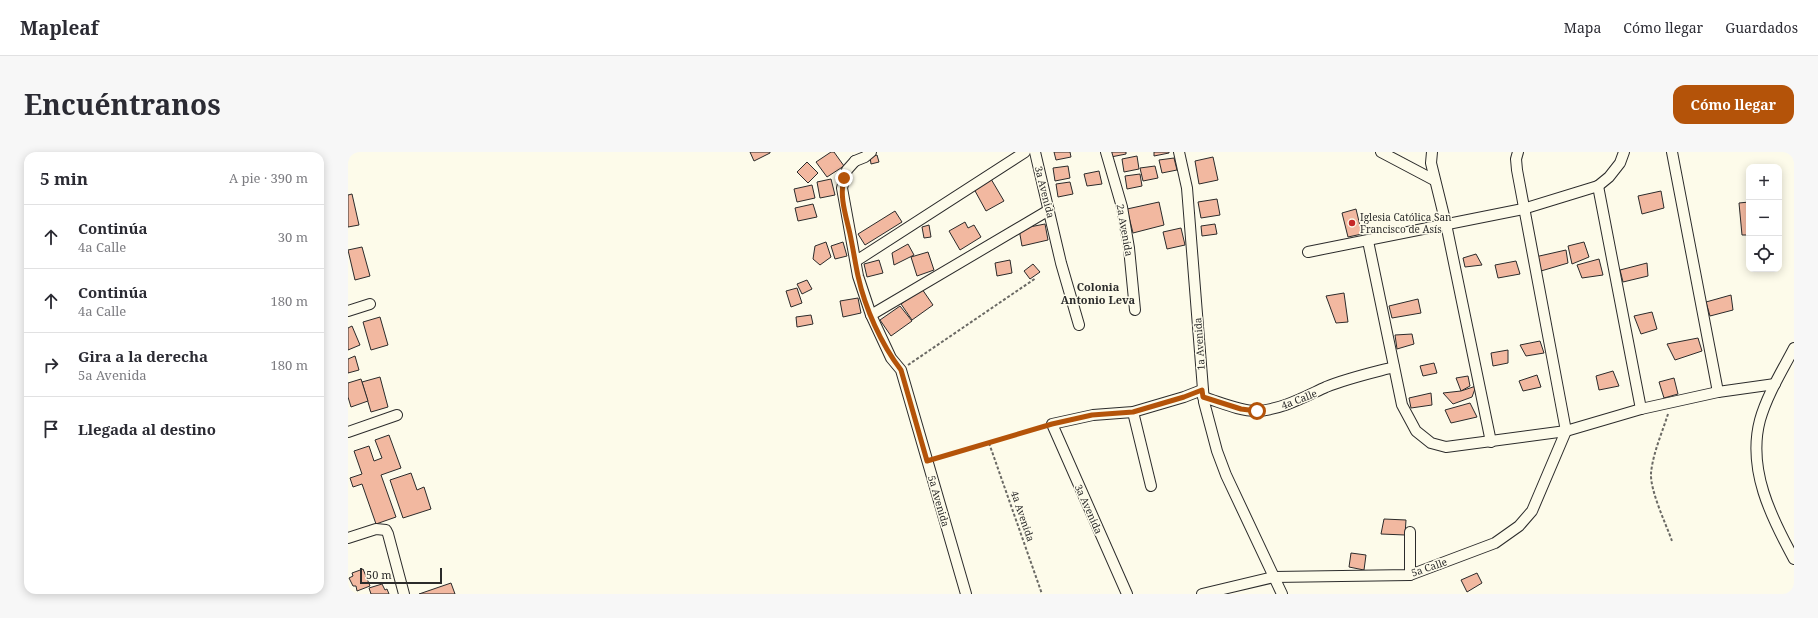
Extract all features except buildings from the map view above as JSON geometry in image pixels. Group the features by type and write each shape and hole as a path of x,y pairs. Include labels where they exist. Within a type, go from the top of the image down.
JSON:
{"street":[{"path":"854,156 865,157 871,152"},
{"path":"856,261 1024,152"},
{"name":"3a Avenida","path":"1035,152 1061,263 1079,325"},
{"name":"2a Avenida","path":"1106,152 1122,207 1130,248 1135,310"},
{"name":"1a Avenida","path":"1179,152 1187,188 1203,393 1217,451 1226,475 1282,594"},
{"path":"1381,152 1434,180"},
{"path":"1432,152 1431,163 1434,180 1446,224 1491,442"},
{"path":"1518,152 1516,158 1516,170 1566,431"},
{"path":"1308,252 1523,209 1598,186 1609,177 1620,163 1624,152"},
{"path":"1672,152 1718,392"},
{"name":"5a Avenida","path":"854,156 842,188 860,282 871,315 891,358 901,370 966,594"},
{"path":"1598,186 1641,409"},
{"path":"871,315 1049,210"},
{"path":"1368,241 1402,405 1416,432 1431,443 1446,447 1566,431 1641,409 1718,392 1775,384"},
{"path":"348,311 370,304"},
{"path":"1794,348 1775,384 1760,419 1756,442 1757,467 1769,509 1794,559"},
{"name":"4a Calle","path":"1203,393 1241,409 1257,411 1278,407 1306,398 1326,388 1355,377 1394,367"},
{"path":"1052,424 1092,415 1133,412 1203,393"},
{"path":"1133,412 1151,486"},
{"path":"348,432 397,415"},
{"name":"3a Avenida","path":"1052,424 1127,594"},
{"name":"5a Calle","path":"1206,594 1274,577 1410,575 1495,543 1519,526 1532,511 1566,431"},
{"path":"348,538 376,529 386,530 404,594"},
{"path":"1410,532 1410,575"}],"path":[{"path":"901,370 1036,278"},
{"path":"1671,403 1653,461 1651,474 1652,484 1672,541"},
{"path":"927,461 1052,424"},
{"name":"4a Avenida","path":"989,443 1042,594"}],"place":[{"name":"Iglesia Católica San Francisco de Asís","path":"1352,223"}],"district":[{"name":"Colonia Antonio Leva","path":"1098,292"}],"route":[{"path":"844,178 842,188 858,276 871,315 891,358 901,370 927,461 1052,424 1092,415 1133,412 1184,397 1202,390 1203,397 1241,409 1257,411"}]}
